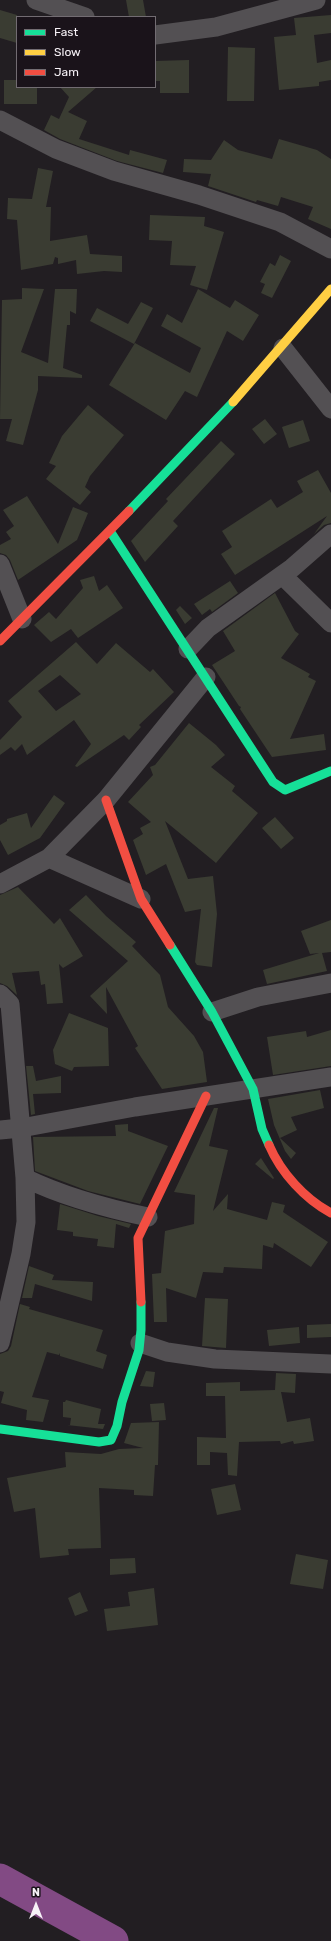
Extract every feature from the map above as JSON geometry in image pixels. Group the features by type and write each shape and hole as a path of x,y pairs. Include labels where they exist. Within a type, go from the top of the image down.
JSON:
{"street":[{"path":"36,0 81,16"},
{"path":"156,35 216,27 316,0"},
{"path":"0,120 56,149 114,171 199,195 280,222 331,250"},
{"path":"0,641 110,531 283,348 331,289"},
{"path":"283,348 331,409"},
{"path":"110,531 273,782 285,790 331,771"},
{"path":"188,649 208,628 282,575 331,534"},
{"path":"0,564 22,619"},
{"path":"282,575 331,623"},
{"path":"0,884 49,858 106,800 206,677"},
{"path":"106,800 141,899 212,1012 253,1089 262,1129 274,1157 292,1180 315,1204 331,1213"},
{"path":"49,858 141,899"},
{"path":"212,1012 258,997 331,983"},
{"path":"0,994 10,1004 25,1178 26,1222 22,1247 0,1343"},
{"path":"0,1130 21,1128 135,1107 331,1076"},
{"path":"0,1429 99,1442 111,1440 117,1431 122,1402 140,1343 141,1277 138,1256 138,1238 206,1096"},
{"path":"25,1178 52,1191 76,1199 148,1217"},
{"path":"140,1343 167,1352 215,1359 331,1364"}],"building":[{"path":"126,0 143,0 146,16 129,16"},
{"path":"0,10 17,15 16,43 0,38"},
{"path":"331,15 331,33 314,35 317,63 331,60 331,80 319,82 319,86 279,90 274,37 296,35 294,18"},
{"path":"228,47 255,48 254,101 227,101"},
{"path":"189,60 189,93 160,93 160,81 156,81 156,61"},
{"path":"4,80 16,80 16,88 37,88 37,104 4,104"},
{"path":"61,88 96,88 68,112 87,121 79,139 129,155 130,150 167,160 163,173 117,161 60,139 44,130 51,115 59,119 69,97"},
{"path":"279,139 317,150 331,159 331,229 308,219 313,207 281,197 278,206 257,200 256,202 208,186 211,174 183,172 184,159 211,160 224,140 238,150 272,159"},
{"path":"38,168 53,171 46,207 51,207 50,241 87,235 90,254 122,256 122,272 104,271 77,274 76,260 58,264 58,258 55,257 53,264 21,270 17,220 7,219 8,198 32,199"},
{"path":"150,215 205,217 204,226 224,232 207,290 190,285 196,266 170,265 172,241 149,240"},
{"path":"280,255 291,261 272,298 261,293 265,284 260,282 270,263 275,266"},
{"path":"22,288 44,289 21,352 48,363 55,289 77,289 76,314 70,311 70,325 67,325 63,368 82,375 82,378 38,376 38,390 23,445 6,441 12,419 0,419 2,300 22,299"},
{"path":"198,289 230,308 235,300 259,315 243,341 227,331 197,397 185,391 166,420 109,385 135,343 190,373 201,348 161,326 167,314 182,323"},
{"path":"141,302 153,308 134,344 90,321 97,308 128,324"},
{"path":"88,405 124,435 90,476 85,487 91,492 80,505 46,479 56,466 49,463 62,436"},
{"path":"265,419 277,434 264,444 252,429"},
{"path":"303,420 310,441 289,448 282,427"},
{"path":"221,441 235,454 173,521 178,526 145,562 131,541 168,501 166,499"},
{"path":"318,470 331,493 331,523 324,525 314,534 327,516 235,575 221,554 232,547 222,531 271,499 277,508 303,492 297,481"},
{"path":"27,496 58,544 73,507 88,513 77,540 18,580 10,560 6,555 0,553 0,545 11,539 6,532 14,526 3,510"},
{"path":"94,576 99,591 107,585 123,608 78,638 71,629 51,642 34,625 49,612 56,619 83,588 80,580"},
{"path":"230,581 238,593 212,612 210,609 202,615 194,604"},
{"path":"275,593 295,631 299,634 281,658 310,674 308,677 316,681 290,739 324,734 326,750 272,757 240,709 241,707 212,665 235,651 223,631"},
{"path":"180,606 192,618 185,624 176,610"},
{"path":"76,642 97,664 116,643 150,672 153,669 174,692 139,725 141,727 129,740 124,735 77,767 75,766 91,744 74,720 27,755 22,744 15,751 11,747 0,755 0,740 22,717 8,701","holes":["60,675 81,694 56,711 38,691"]},
{"path":"189,723 216,745 225,755 211,767 235,786 232,791 258,813 216,863 165,821 188,879 213,876 217,914 212,967 197,965 195,962 201,909 185,912 166,864 146,875 133,840 143,834 140,828 151,822 128,802 153,775 150,767 155,765"},
{"path":"54,795 65,803 40,838 8,855 0,840 0,825 7,821 7,819 27,813 31,828"},
{"path":"275,817 294,838 281,849 262,828"},
{"path":"18,887 54,924 60,918 83,956 63,968 59,964 63,1003 47,1004 45,984 41,985 39,971 12,973 17,995 7,986 0,983 0,895"},
{"path":"86,895 106,916 136,942 132,946 160,975 168,1007 194,1036 203,1052 207,1082 162,1089 135,1048 138,1046 106,987 107,1014 90,996 128,961 69,910"},
{"path":"331,920 331,952 322,953 327,971 267,984 263,970 319,953 310,954 301,931"},
{"path":"69,1013 108,1028 109,1066 74,1067 72,1071 55,1064 53,1050"},
{"path":"331,1030 331,1066 273,1075 267,1037 306,1031 307,1037"},
{"path":"26,1066 33,1066 36,1081 61,1076 61,1093 33,1094 35,1114 31,1115"},
{"path":"320,1090 324,1108 291,1117 297,1130 280,1138 296,1153 291,1159 285,1151 274,1125 268,1099"},
{"path":"214,1108 218,1108 209,1146 228,1150 213,1211 228,1194 227,1209 267,1220 272,1202 285,1205 283,1212 328,1242 311,1267 274,1243 273,1248 263,1245 262,1269 224,1267 223,1273 203,1272 196,1298 166,1288 167,1322 154,1322 152,1274 161,1273 165,1231 194,1224 195,1195 174,1192"},
{"path":"128,1124 128,1131 168,1146 140,1204 88,1191 35,1171 33,1137 116,1136 115,1125"},
{"path":"261,1158 274,1178 273,1179 255,1164"},
{"path":"60,1204 98,1216 131,1224 129,1228 116,1224 114,1248 97,1246 98,1239 73,1236 73,1232 57,1230"},
{"path":"29,1266 54,1275 52,1280 93,1282 92,1301 35,1284 32,1298 22,1298"},
{"path":"205,1298 228,1299 226,1348 202,1346"},
{"path":"20,1304 30,1307 29,1309 103,1330 96,1351 107,1355 103,1369 60,1356 60,1353 59,1355 47,1352 32,1397 49,1400 43,1422 26,1420 27,1410 1,1403 4,1392 0,1391 0,1354 8,1351 11,1346"},
{"path":"331,1324 331,1337 307,1338 307,1325"},
{"path":"299,1327 300,1343 269,1346 267,1330"},
{"path":"146,1371 155,1372 153,1387 140,1386"},
{"path":"276,1373 296,1374 295,1393 281,1392 287,1422 310,1418 314,1441 294,1444 293,1441 281,1444 280,1441 239,1442 237,1476 228,1475 227,1453 210,1452 210,1465 197,1465 197,1437 226,1438 225,1396 206,1396 206,1383 240,1382 240,1391 275,1390"},
{"path":"66,1400 101,1409 98,1424 105,1424 103,1429 67,1425 70,1425 71,1418 63,1417 63,1402"},
{"path":"164,1403 166,1420 152,1421 150,1404"},
{"path":"159,1422 158,1465 155,1465 153,1496 134,1495 134,1490 99,1488 101,1548 68,1549 69,1555 40,1558 35,1508 14,1512 7,1478 66,1467 65,1452 101,1454 119,1449 143,1448 124,1443 131,1423"},
{"path":"235,1484 241,1510 217,1515 211,1489"},
{"path":"296,1554 328,1560 323,1589 290,1584"},
{"path":"135,1558 136,1573 110,1575 110,1559"},
{"path":"154,1588 158,1625 107,1631 104,1609 130,1606 128,1592"},
{"path":"80,1592 88,1611 75,1616 68,1598"}],"waterway":[{"path":"0,1879 113,1941"}],"traffic: fast":[{"path":"129,511 233,402"},
{"path":"110,531 273,782 285,790 331,771"},
{"path":"170,945 212,1012 253,1089 262,1129 269,1145"},
{"path":"0,1429 99,1442 111,1440 117,1426 122,1402 139,1350 141,1302"}],"traffic: slow":[{"path":"233,402 331,289"}],"traffic: jam":[{"path":"0,641 129,511"},
{"path":"106,800 141,899 170,945"},
{"path":"141,1302 138,1238 206,1096"},
{"path":"269,1145 287,1175 303,1193 331,1213"}]}
